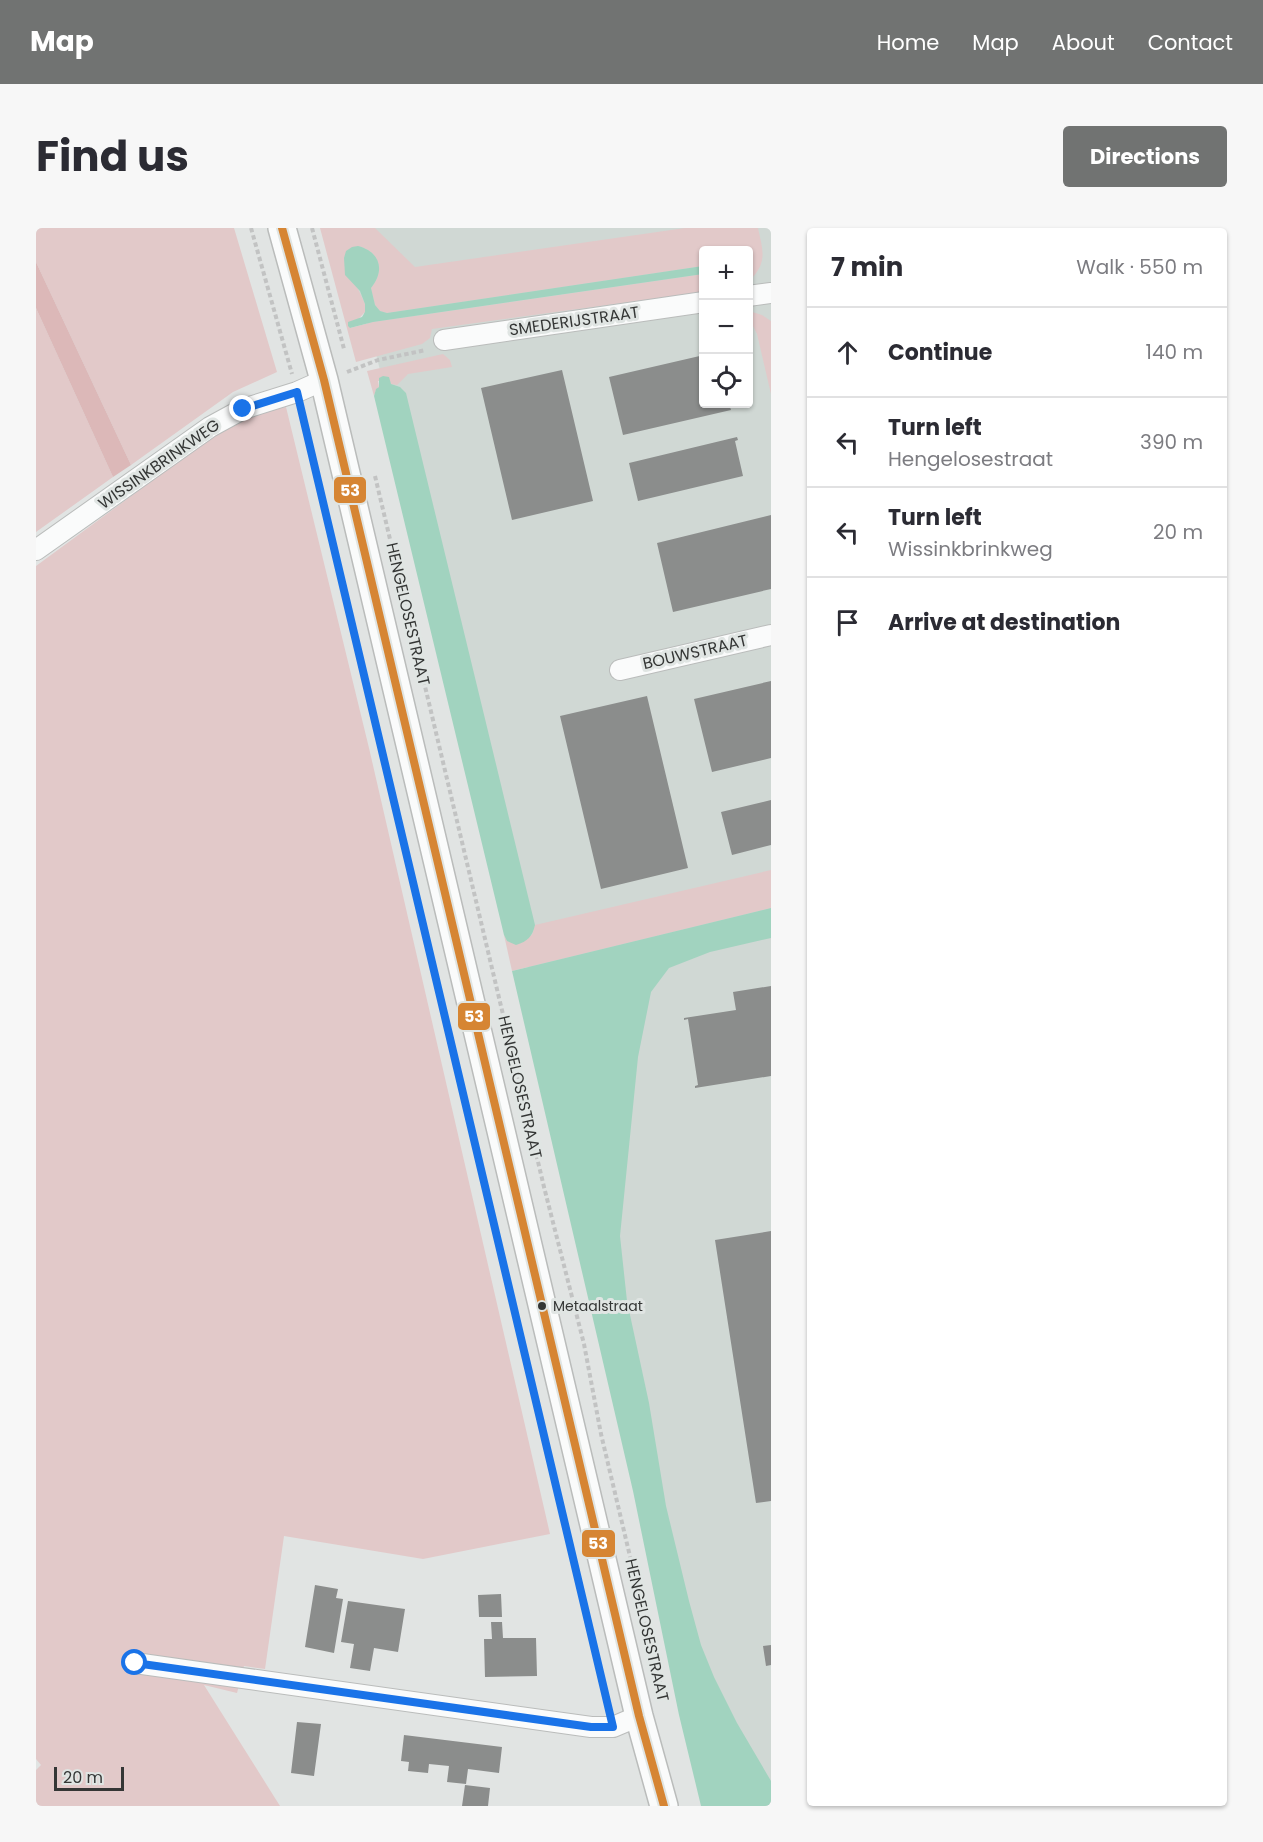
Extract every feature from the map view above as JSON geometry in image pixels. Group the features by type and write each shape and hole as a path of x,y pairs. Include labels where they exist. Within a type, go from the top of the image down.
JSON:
{"main road":[{"name":"HENGELOSESTRAAT","path":"282,228 324,380 660,1799"}],"street":[{"path":"753,295 771,293"},
{"name":"SMEDERIJSTRAAT","path":"444,340 699,303"},
{"name":"WISSINKBRINKWEG","path":"36,550 210,427 243,409 297,392 324,380"},
{"name":"BOUWSTRAAT","path":"620,670 771,635"},
{"path":"135,1663 591,1727 613,1727 639,1716"}],"path":[{"path":"250,228 297,392 553,1471"},
{"path":"312,228 353,382"},
{"path":"350,371 378,360 427,349 444,340"},
{"name":"HENGELOSESTRAAT","path":"375,474 544,1186 584,1344 604,1445 660,1684"}],"shaded area":[{"path":"36,228 234,228 277,372 233,392 131,465 36,262"},
{"path":"320,228 375,228 415,267 685,228 758,228 762,262 753,276 753,246 699,246 699,267 387,313 380,311 375,305 371,288 379,269 376,257 358,246 355,283 365,304 365,312 350,328 373,322 699,275 699,293 432,329 430,338 422,344 356,362"},
{"path":"336,228 771,228 771,1806 723,1806 533,983 371,334"},
{"path":"358,246 366,249 376,257 379,269 371,288 375,305 380,311 387,313 699,267 699,275 373,322 350,328 348,322 362,317 365,312 365,304 360,291 345,275 344,258 346,251"},
{"path":"36,262 131,465 113,477 36,308"},
{"path":"36,308 113,477 36,532"},
{"path":"753,312 771,321 771,394 757,334 753,326"},
{"path":"443,354 450,360 452,367 408,374 397,385 391,384 390,381 378,381 379,387 374,396 367,371"},
{"path":"389,377 391,384 400,387 406,393 535,925 529,938 516,945 507,941 504,935 374,396 379,387 379,378"},
{"path":"286,407 369,748 550,1534 423,1559 284,1536 265,1669 244,1666 237,1693 204,1685 280,1806 36,1806 36,1770 41,1765 36,1759 36,566 225,427 267,410"},
{"path":"771,870 771,908 512,971 504,935 507,941 532,935 535,925"},
{"path":"771,908 771,938 710,952 669,968 651,992 638,1057 620,1236 627,1301 649,1403 666,1506 701,1645 737,1723 771,1781 771,1806 701,1806 679,1715 633,1491 512,971"}],"building":[{"path":"699,356 699,408 730,408 731,410 623,435 609,377"},
{"path":"562,370 593,501 512,520 481,388"},
{"path":"737,437 738,440 735,441 743,476 638,501 629,463"},
{"path":"771,515 771,589 673,612 657,543"},
{"path":"771,681 771,758 712,772 694,699"},
{"path":"647,696 688,868 601,889 560,716"},
{"path":"771,800 771,845 732,855 721,812"},
{"path":"771,986 771,1076 695,1088 698,1085 688,1019 684,1020 684,1018 736,1010 733,992"},
{"path":"771,1231 771,1501 756,1503 715,1240"},
{"path":"315,1585 338,1589 336,1598 343,1599 334,1653 305,1647"},
{"path":"501,1594 502,1617 479,1617 478,1595"},
{"path":"348,1601 405,1609 398,1652 374,1648 370,1671 350,1668 354,1644 341,1642"},
{"path":"491,1622 502,1622 503,1638 536,1638 537,1676 485,1677 484,1639 492,1639"},
{"path":"771,1645 771,1665 766,1666 763,1646"},
{"path":"297,1722 321,1724 314,1776 291,1773"},
{"path":"404,1735 502,1747 499,1773 468,1769 466,1784 447,1782 449,1766 429,1764 428,1773 408,1771 409,1762 401,1761"},
{"path":"465,1785 490,1788 488,1806 462,1806"}],"transit line":[{"name":"53","path":"282,228 324,380 639,1716 664,1806"}],"place":[{"name":"Metaalstraat","path":"542,1306"}],"route":[{"path":"135,1663 591,1727 613,1727 297,392 243,409"}]}
